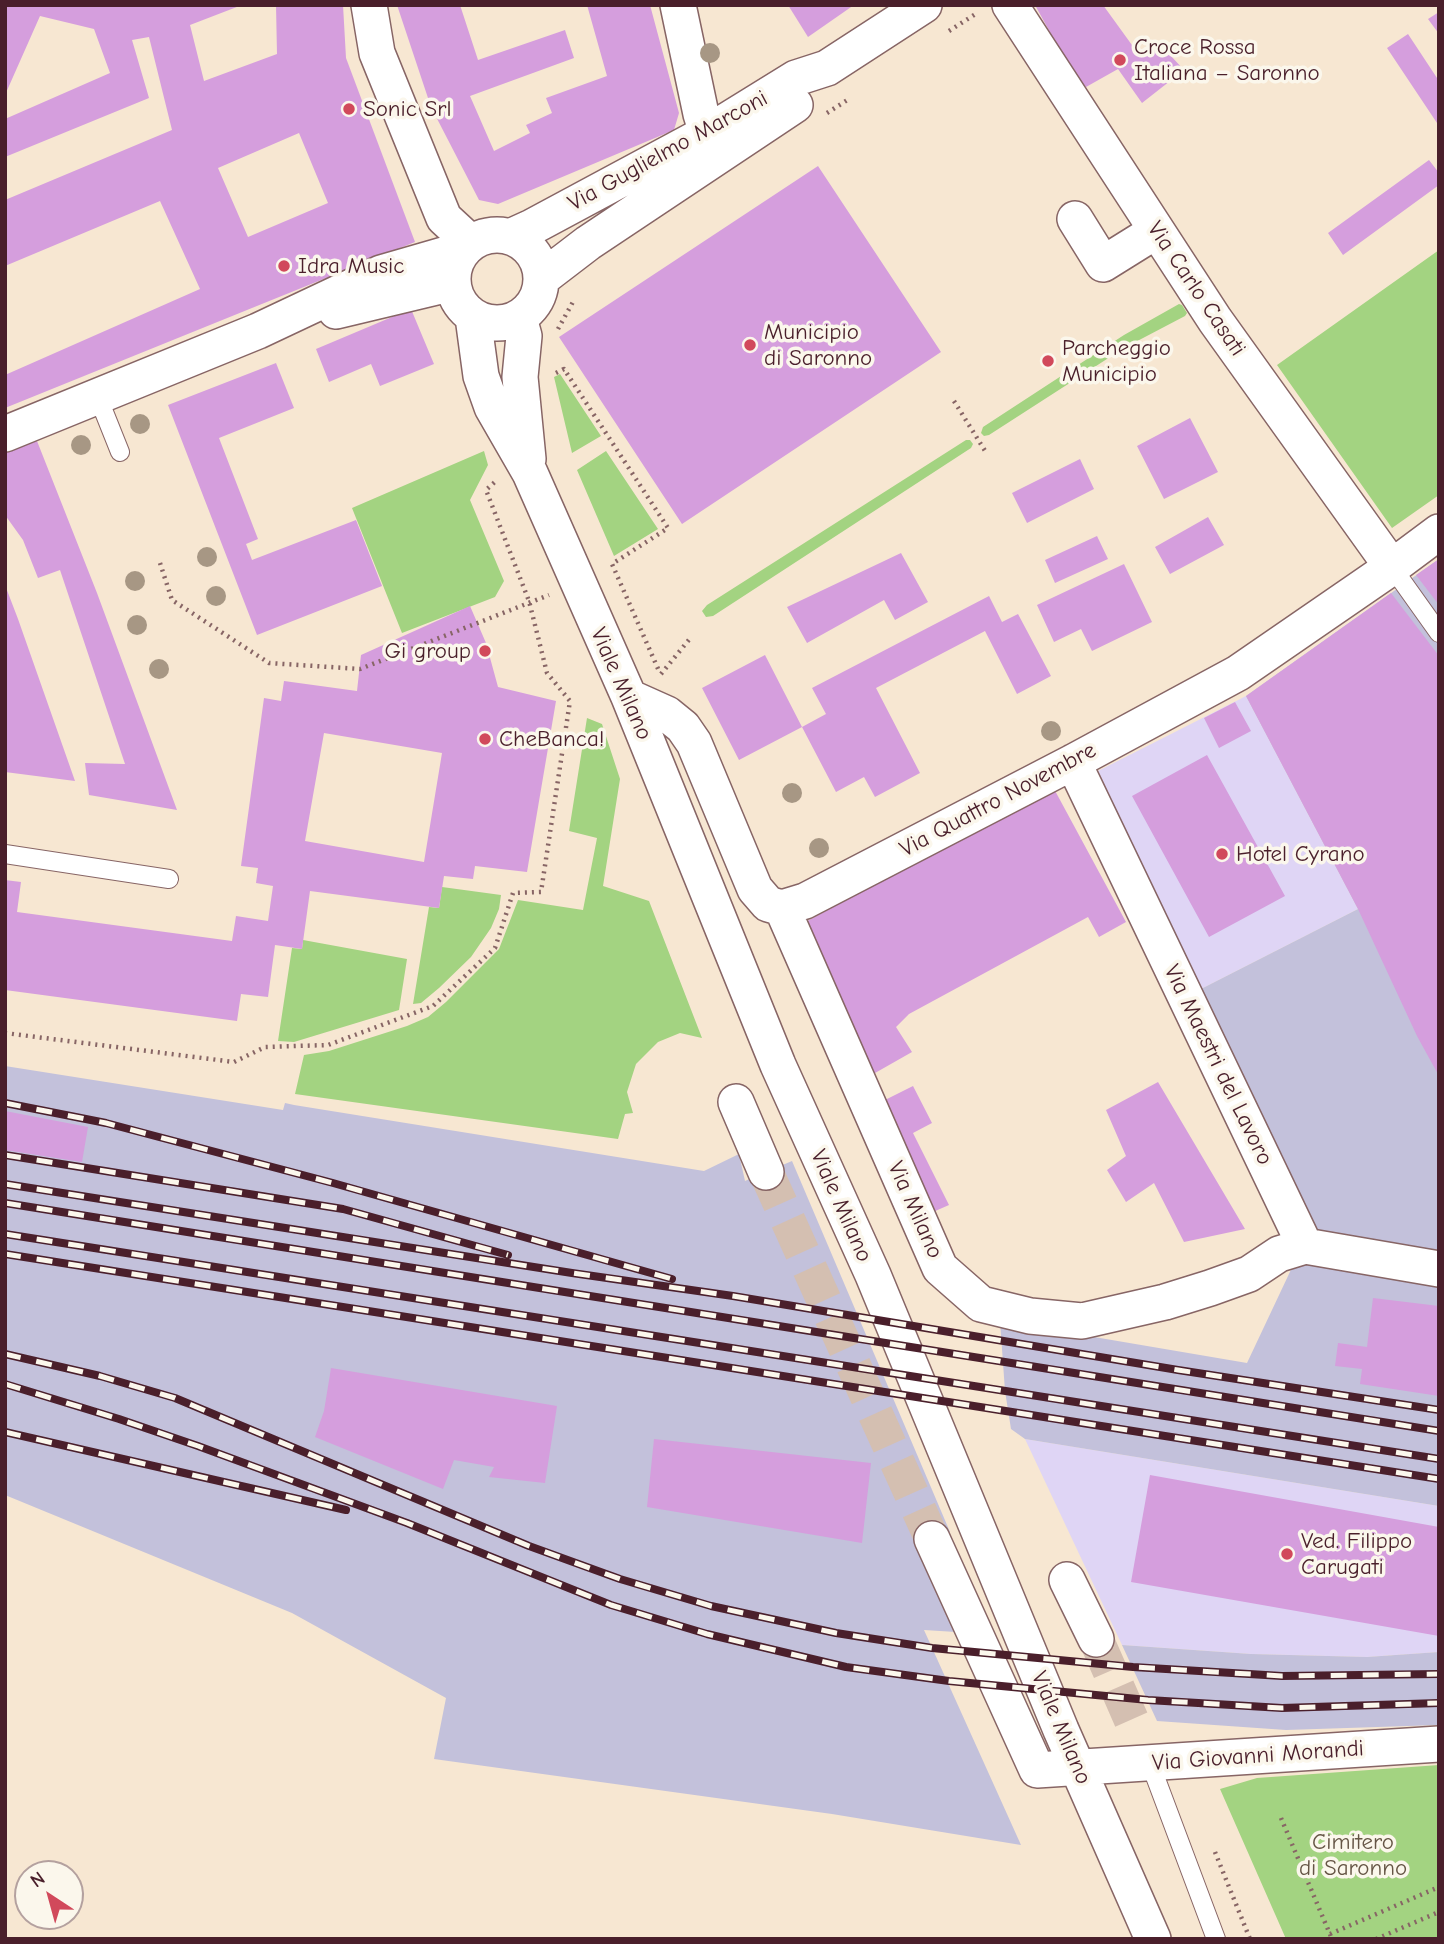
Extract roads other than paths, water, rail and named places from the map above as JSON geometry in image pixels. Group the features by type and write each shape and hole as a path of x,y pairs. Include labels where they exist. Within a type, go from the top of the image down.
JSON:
{"street":[{"path":"369,5 377,53 444,218 468,246"},
{"path":"678,5 707,133"},
{"name":"Via Guglielmo Marconi","path":"510,237 543,222 707,133 796,78 827,68 924,5"},
{"name":"Via Carlo Casati","path":"1010,5 1215,320 1392,567"},
{"name":"Via Guglielmo Marconi","path":"541,279 598,236 810,95 827,68"},
{"path":"1075,219 1102,264 1156,231"},
{"path":"5,434 258,331 382,273 495,235 510,237 524,244 536,257 541,279 540,290 532,306 519,317 503,323 488,323 473,317 459,304 453,283 457,258 468,246"},
{"path":"258,331 453,283"},
{"name":"Viale Milano","path":"473,317 481,376 492,407 530,473 577,585 629,697 778,1065 873,1275 1077,1767 1153,1939"},
{"name":"Viale Milano","path":"519,317 524,336 520,377 530,473"},
{"name":"Via Quattro Novembre","path":"782,908 805,901 1238,673 1439,532"},
{"path":"629,697 667,714 683,727 694,743 755,889 768,904 782,908"},
{"name":"Via Maestri del Lavoro","path":"1073,762 1304,1246"},
{"name":"Via Milano","path":"782,908 940,1268 981,1304 1030,1316 1082,1321 1165,1302 1210,1288 1249,1273 1279,1254 1304,1246"},
{"path":"736,1102 766,1172"},
{"path":"1304,1246 1439,1269"},
{"name":"Via Giovanni Morandi","path":"932,1539 1037,1770 1077,1767 1144,1749 1439,1744"},
{"path":"1067,1580 1096,1639"}],"lane":[{"path":"98,397 120,452"},
{"path":"1392,567 1439,633"},
{"path":"5,854 169,879"},
{"path":"1144,1749 1216,1939"}],"tunnel":[{"path":"766,1172 932,1539"},
{"path":"1096,1639 1138,1735"}],"railway":[{"path":"5,1103 106,1123 333,1183 672,1279"},
{"path":"5,1155 343,1209 508,1255"},
{"path":"5,1184 733,1296 1178,1370 1439,1410"},
{"path":"5,1203 1439,1431"},
{"path":"5,1234 1439,1459"},
{"path":"5,1254 1439,1479"},
{"path":"5,1354 100,1376 175,1398 529,1546 620,1579 711,1606 836,1633 932,1648 1133,1667 1282,1676 1439,1674"},
{"path":"5,1384 198,1446 407,1523 611,1605 707,1634 846,1667 949,1681 1148,1700 1282,1708 1439,1703"},
{"path":"5,1432 346,1510"}],"place":[{"name":"Croce Rossa Italiana – Saronno","path":"1120,60"},
{"name":"Sonic Srl","path":"349,109"},
{"name":"Idra Music","path":"284,266"},
{"name":"Municipio di Saronno","path":"750,345"},
{"name":"Parcheggio Municipio","path":"1048,361"},
{"name":"Gi group","path":"485,651"},
{"name":"CheBanca!","path":"485,739"},
{"name":"Hotel Cyrano","path":"1222,854"},
{"name":"Ved. Filippo Carugati","path":"1287,1554"}],"park label":[{"name":"Cimitero di Saronno","path":"1353,1855"}]}
